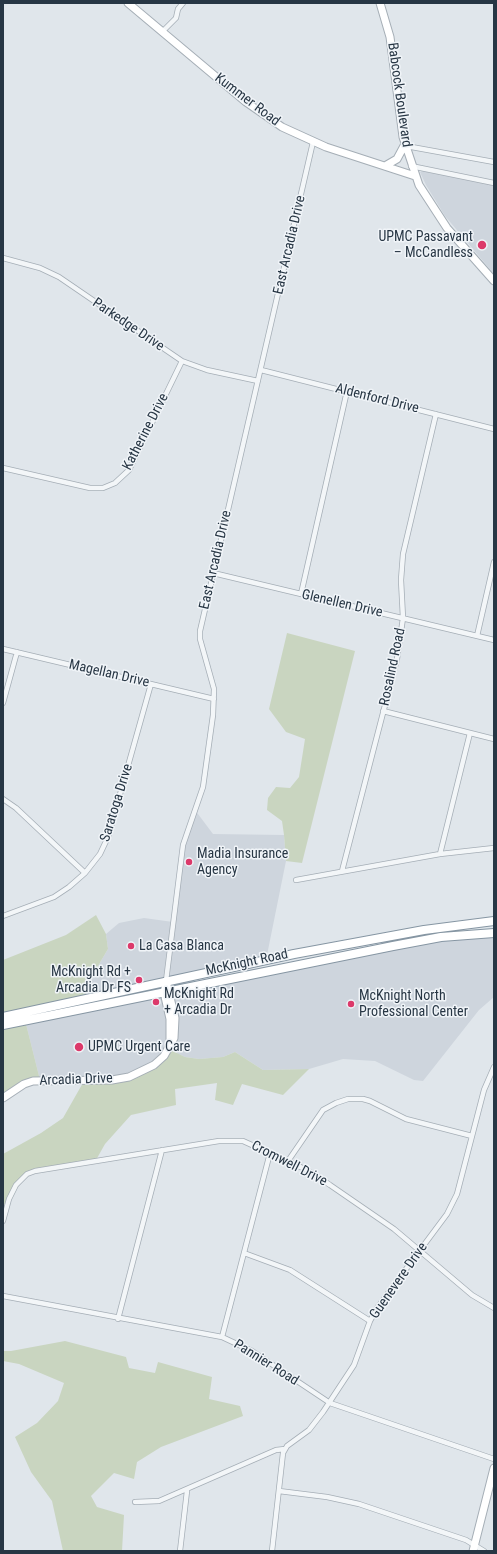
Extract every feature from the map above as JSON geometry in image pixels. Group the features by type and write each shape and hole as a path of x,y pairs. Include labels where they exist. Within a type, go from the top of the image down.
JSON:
{"highway":[{"name":"McKnight Road","path":"3,1017 166,981 377,938 494,921"},
{"name":"McKnight Road","path":"3,1024 419,941 494,933"}],"street":[{"name":"Kummer Road","path":"128,3 261,114 282,127 313,142 348,155 415,176"},
{"path":"162,32 176,18 178,10 183,3"},
{"name":"Babcock Boulevard","path":"380,3 390,37 404,146 415,176 424,195 440,219 494,281"},
{"name":"East Arcadia Drive","path":"166,981 182,854 188,826 204,783 214,699 212,682 202,648 200,632 313,142"},
{"path":"385,166 397,159 404,146 413,149 494,162"},
{"path":"411,166 494,183"},
{"name":"Parkedge Drive","path":"3,258 40,268 59,277 182,361 207,370 258,381"},
{"name":"Katherine Drive","path":"3,468 90,488 103,488 115,483 128,470 182,361"},
{"name":"Aldenford Drive","path":"261,370 494,429"},
{"path":"301,594 347,392"},
{"name":"Rosalind Road","path":"342,871 397,659 403,618 401,580 403,554 436,414"},
{"path":"477,636 494,562"},
{"name":"Glenellen Drive","path":"213,573 494,640"},
{"name":"Magellan Drive","path":"3,649 214,699"},
{"path":"3,703 17,652"},
{"name":"Saratoga Drive","path":"3,916 54,897 69,887 85,873 100,854 108,837 151,684"},
{"path":"383,711 494,739"},
{"path":"440,854 470,733"},
{"path":"3,799 16,808 85,873"},
{"path":"296,880 440,854 494,848"},
{"name":"Arcadia Drive","path":"3,1098 24,1084 40,1080 100,1081 129,1077 154,1065 169,1049 170,1024 166,981"},
{"name":"Guenevere Drive","path":"285,1449 309,1430 330,1402 354,1365 370,1321 381,1303 440,1224 452,1204 463,1173 484,1090 494,1067"},
{"path":"288,1161 317,1117 329,1106 348,1099 363,1099 370,1101 406,1119 472,1136"},
{"name":"Cromwell Drive","path":"3,1221 12,1191 27,1174 42,1169 219,1141 236,1140 250,1143 288,1161 312,1173 340,1191 383,1221 420,1250 472,1295 494,1308"},
{"path":"118,1319 162,1150"},
{"path":"222,1337 270,1153"},
{"path":"244,1253 290,1270 370,1321"},
{"name":"Pannier Road","path":"3,1296 118,1319 222,1337 252,1351 330,1402 494,1459"},
{"path":"135,1502 148,1503 159,1501 187,1491 276,1450 285,1449 282,1456 272,1551"},
{"path":"474,1548 494,1468"},
{"path":"180,1551 187,1491"},
{"path":"279,1491 327,1497 358,1504 466,1540 474,1548 484,1551"}],"shaded area":[{"name":"UPMC Passavant – McCandless","path":"423,171 494,185 494,274 445,216 426,185 420,172"},
{"path":"195,810 213,834 284,835 286,861 266,960 84,999 88,983 108,949 106,934 119,923 144,918 173,922 183,845"},
{"path":"494,933 494,997 479,1010 423,1081 414,1080 375,1061 343,1059 309,1069 263,1070 235,1052 223,1057 199,1059 185,1057 169,1049 164,1056 129,1077 40,1080 25,1020 393,946"}],"green space":[{"path":"287,633 355,651 302,863 286,861 282,821 267,810 268,798 276,787 290,788 299,777 305,739 286,732 269,709"},
{"path":"96,915 106,934 108,949 88,983 84,999 3,1017 3,960 66,935"},
{"path":"25,1020 40,1080 3,1098 3,1025"},
{"path":"169,1049 185,1057 199,1059 223,1057 235,1052 263,1070 309,1069 283,1095 242,1084 233,1105 215,1100 217,1083 175,1089 176,1105 131,1115 105,1144 96,1160 42,1169 21,1179 7,1205 3,1204 3,1154 41,1133 63,1118 84,1081 100,1081 142,1071"},
{"path":"65,1341 126,1357 129,1368 155,1373 158,1362 212,1377 209,1399 240,1406 243,1416 161,1447 137,1462 134,1479 114,1473 91,1496 97,1507 124,1515 122,1551 63,1551 52,1501 31,1472 15,1437 37,1423 58,1401 64,1383 19,1364 3,1361 3,1351 11,1351"}],"place":[{"name":"UPMC Passavant – McCandless","path":"482,245"},
{"name":"Madia Insurance Agency","path":"189,862"},
{"name":"La Casa Blanca","path":"131,946"},
{"name":"McKnight Rd + Arcadia Dr FS","path":"139,980"},
{"name":"McKnight Rd + Arcadia Dr","path":"156,1002"},
{"name":"McKnight North Professional Center","path":"351,1004"},
{"name":"UPMC Urgent Care","path":"79,1047"}]}
